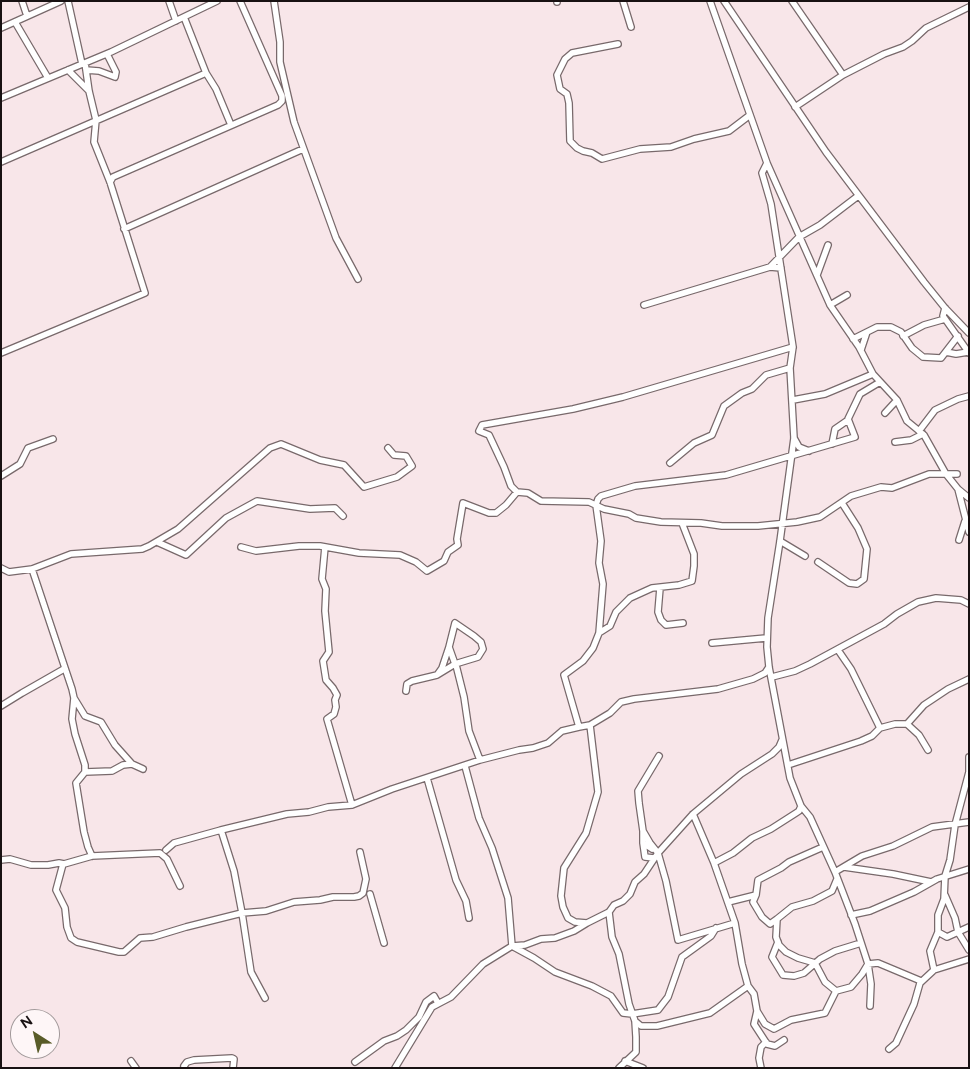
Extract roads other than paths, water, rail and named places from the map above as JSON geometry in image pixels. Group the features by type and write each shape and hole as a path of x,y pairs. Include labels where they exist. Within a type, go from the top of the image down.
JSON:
{"street":[{"path":"22,1 27,16"},
{"path":"1,28 27,16 45,4 61,1"},
{"path":"1,353 146,293 110,182 94,142 96,120 68,1"},
{"path":"169,1 176,21"},
{"path":"1,98 68,70 84,66 217,1"},
{"path":"110,182 114,177 278,105 282,101 282,96 240,1"},
{"path":"274,1 280,42 280,62 294,122 336,238 358,279"},
{"path":"623,1 631,27"},
{"path":"710,1 767,163 830,305 861,350 873,374 897,400 907,421 921,432 946,474 958,489 969,498"},
{"path":"724,1 795,107 858,196 944,308 969,333"},
{"path":"792,1 844,76"},
{"path":"795,107 844,76 884,54 903,48 926,28 969,7"},
{"path":"184,17 206,73 216,90 231,125"},
{"path":"16,22 48,78"},
{"path":"618,44 572,53 559,68 558,82 560,88 567,94 569,104 570,141 576,148 592,153 602,159 640,149 671,147 694,139 729,131 750,115"},
{"path":"84,66 115,77 114,64 108,54"},
{"path":"68,70 89,91"},
{"path":"1,162 206,73"},
{"path":"124,229 303,149"},
{"path":"767,163 762,173 771,204 794,347 790,368 794,438 768,618 766,638 769,667 790,778 801,806 810,817 835,872 861,943 868,964 871,984 870,1006"},
{"path":"770,267 799,237 820,225 858,196"},
{"path":"817,275 828,245"},
{"path":"644,305 770,267 781,268"},
{"path":"830,305 847,295"},
{"path":"944,308 943,316 968,353 956,354 946,352"},
{"path":"903,336 924,325 945,319"},
{"path":"853,339 877,327 890,327 901,332 912,348 923,356 941,358 958,336"},
{"path":"861,350 866,332"},
{"path":"794,347 606,401 482,426 479,430 489,435 504,467 510,486 517,492 528,493 541,501 589,502 604,509 629,514 636,518 682,523 741,526 796,522 820,517 830,508 842,503 851,496 881,486 892,488 924,476 957,474"},
{"path":"670,463 694,442 712,435 724,406 742,393 752,389 766,375 790,368"},
{"path":"792,400 825,394 873,374"},
{"path":"832,444 835,428 848,420 860,394 880,382"},
{"path":"895,442 911,440 921,432 936,410 958,399 969,396"},
{"path":"885,413 897,400"},
{"path":"579,727 564,675 583,661 593,648 599,633 603,584 599,563 601,541 596,505 598,498 625,488 715,478 855,437 848,420"},
{"path":"794,438 799,447 809,451"},
{"path":"1,476 20,464 28,448 32,445 53,439"},
{"path":"1,569 8,572 32,568 71,554 142,549 178,529 270,448 281,444 320,460 344,465 364,487 397,476 412,466 406,456 394,455 388,448"},
{"path":"958,489 969,532"},
{"path":"241,547 256,551 299,546 324,547 358,554 400,555 416,562 427,571 444,562 448,552 458,545 457,539 463,503 489,513 496,513 506,506 517,492"},
{"path":"157,542 186,555 226,518 257,501 310,509 334,508 343,516"},
{"path":"818,562 850,583 857,584 864,578 867,549 858,528 842,503"},
{"path":"959,540 966,516"},
{"path":"599,633 610,626 616,612 627,600 652,588 692,581 694,554 682,523"},
{"path":"780,541 805,556"},
{"path":"324,547 322,579 326,589 325,611 329,652 324,661 326,680 337,695 334,714 328,719 352,805"},
{"path":"32,568 73,697 85,716 101,722 115,745 132,764 143,769"},
{"path":"660,588 658,612 661,620 666,625 684,623"},
{"path":"772,677 803,668 884,624 918,602 936,598 961,600 969,604"},
{"path":"406,691 407,684 412,681 437,675 455,664 478,657 483,650 481,642 455,623 442,668 437,675"},
{"path":"712,643 766,638"},
{"path":"449,647 464,697 468,731 480,760"},
{"path":"838,650 851,669 880,728"},
{"path":"1,860 10,859 19,862 48,865 59,862 63,864 92,856 160,854 174,843 287,814 352,805 392,789 480,760 548,743 562,731 590,725 610,713 621,702 718,688 753,679 765,673 769,667"},
{"path":"1,706 64,669"},
{"path":"907,724 924,705 968,681"},
{"path":"73,697 72,719 85,765 84,772 76,783 84,832 92,856"},
{"path":"788,765 861,741 872,736 880,728 896,724 907,724 920,735 928,750"},
{"path":"586,923 575,922 568,918 562,907 561,896 564,868 586,833 598,792 590,725"},
{"path":"396,1067 429,1011 438,1003 451,997 483,964 512,946 525,946 541,939 555,938 574,931 609,912 614,905 623,901 630,894 636,882 656,856 694,814 741,774 772,754 779,747 782,740"},
{"path":"656,856 645,857 638,791 659,756"},
{"path":"934,970 930,952 938,932 938,915 944,899 945,876 968,772 969,757"},
{"path":"84,772 106,772 122,765 132,764"},
{"path":"464,766 479,818 495,857 508,898 512,946"},
{"path":"427,778 456,880 466,901 469,918"},
{"path":"714,864 752,838 796,814 801,806"},
{"path":"694,814 728,902 735,923 748,986 754,994 757,1011 765,1024 774,1029 791,1020 825,1013 836,991 850,987 868,964 878,962 921,982"},
{"path":"835,872 862,856 893,846 932,827 969,822"},
{"path":"221,830 234,871 250,967 265,998"},
{"path":"643,831 656,856 678,940 735,923"},
{"path":"643,843 656,856"},
{"path":"823,848 789,862 758,880 753,902 762,917 770,924 792,907 832,891 837,879"},
{"path":"166,850 167,859 180,886"},
{"path":"360,852 366,882 384,943"},
{"path":"160,854 167,859"},
{"path":"63,864 56,890 65,908 67,927 71,938 77,942 119,952 124,952 140,938 153,937 242,913 266,911 294,902 370,894"},
{"path":"844,867 931,882"},
{"path":"851,915 870,911 945,876 969,869"},
{"path":"361,894 366,882"},
{"path":"944,893 955,918 958,932 969,950"},
{"path":"728,902 756,895"},
{"path":"609,912 612,936 619,954 634,1021 636,1052 625,1060 619,1068"},
{"path":"777,919 776,937 786,952 815,963 825,982 836,991"},
{"path":"938,932 946,937 969,927"},
{"path":"512,946 555,972 592,986 611,996 623,1013 632,1014 658,1010 668,997 682,956 711,936 716,928"},
{"path":"778,942 772,957 783,975 801,975 815,963 839,949 861,943"},
{"path":"888,1049 896,1043 914,1004 921,982 934,970 969,959"},
{"path":"634,1021 641,1026 657,1026 710,1012 748,986"},
{"path":"355,1062 384,1041 406,1030 419,1017 426,1002 434,996 438,1003"},
{"path":"757,1011 754,1024 766,1042 775,1046 784,1040"},
{"path":"761,1068 759,1058 761,1047 766,1042"},
{"path":"183,1067 187,1062 194,1060 232,1058 234,1059 233,1068"},
{"path":"625,1060 643,1068"},
{"path":"131,1061 136,1068"}]}
